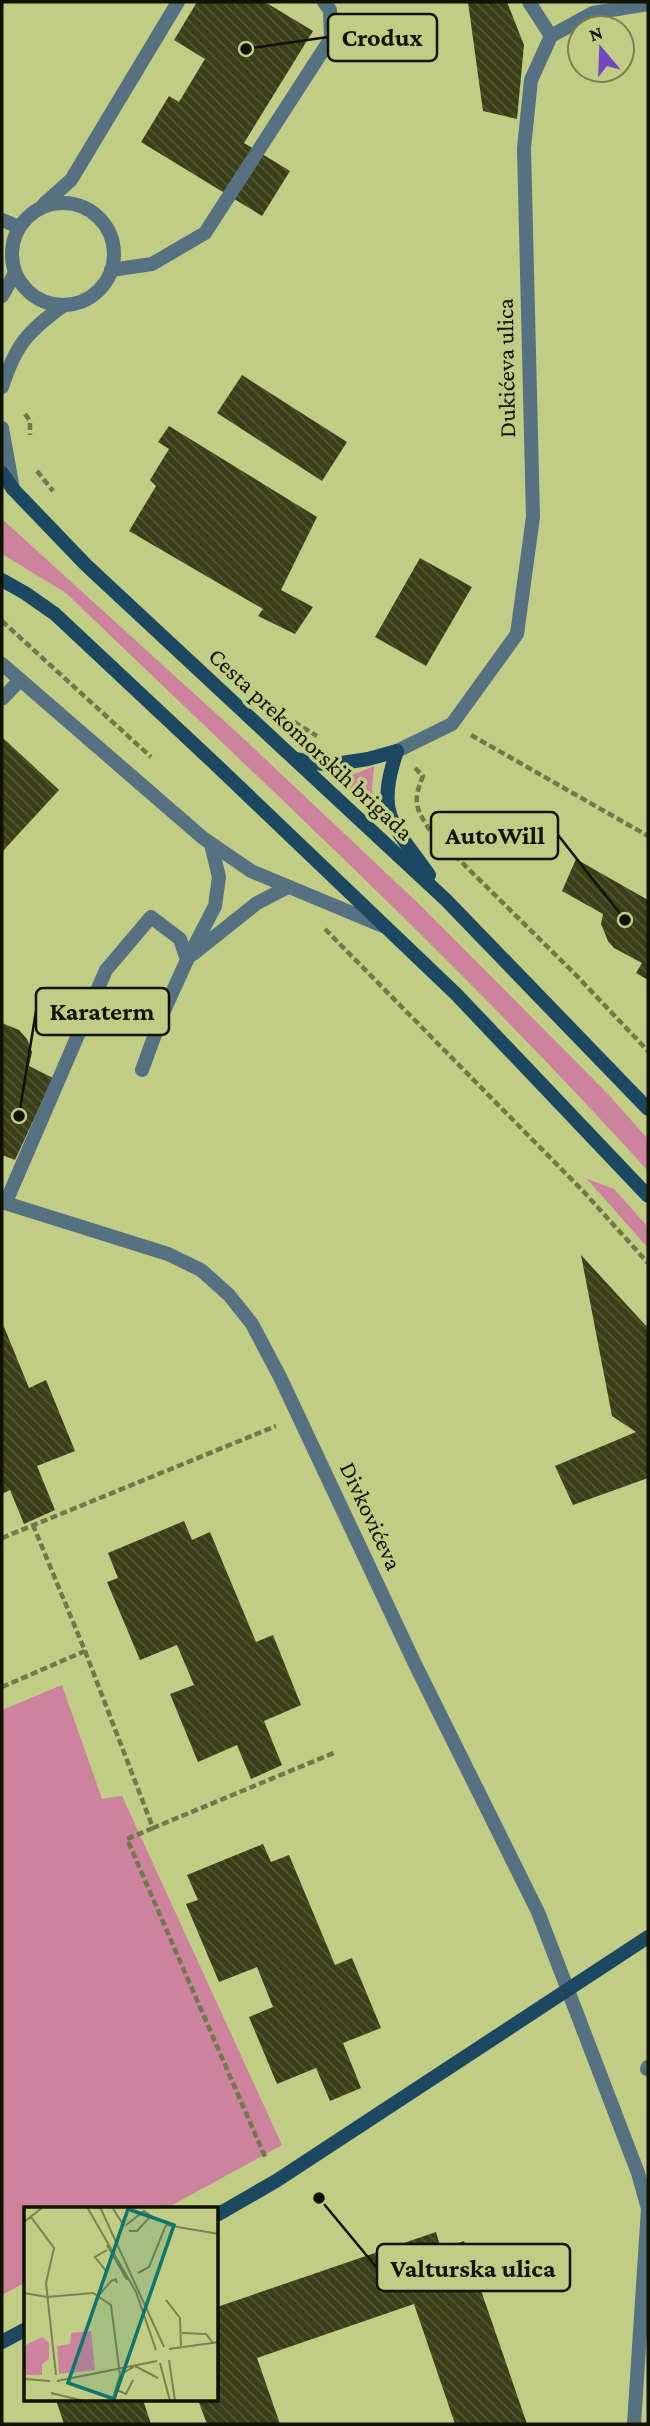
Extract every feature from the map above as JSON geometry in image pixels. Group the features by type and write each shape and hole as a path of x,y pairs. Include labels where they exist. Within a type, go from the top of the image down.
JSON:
{"main road":[{"name":"Cesta prekomorskih brigada","path":"2,473 13,489 86,565 446,900 648,1109"},
{"path":"2,580 55,614 387,927 456,994 648,1196"},
{"path":"295,759 329,765 397,751"},
{"path":"397,751 388,778 386,800 392,823 446,900"},
{"path":"219,2214 276,2181 648,1937"},
{"path":"2,2342 24,2330"}],"street":[{"path":"42,206 59,202 76,204 92,211 104,223 112,238 114,255 104,284 93,295 80,302 64,305 49,303 34,296 23,286 15,272 13,241 19,227 29,215 71,180 178,2"},
{"path":"111,270 152,264 205,233 331,38 330,10 324,2"},
{"path":"529,2 551,36 593,13 648,4"},
{"name":"Dukićeva ulica","path":"397,751 452,724 517,634 533,517 524,148 531,80 551,36"},
{"path":"2,220 19,227"},
{"path":"2,296 15,272"},
{"path":"2,387 11,359 34,327 64,305"},
{"path":"2,428 13,489"},
{"path":"2,664 211,844 251,871 387,927"},
{"path":"2,699 20,680"},
{"path":"142,1070 162,1015 215,906 219,877 211,844"},
{"path":"187,960 257,903 288,887"},
{"path":"4,1202 106,970 151,916 180,939 187,960"},
{"name":"Divkovićeva","path":"4,1202 138,1243 201,1270 229,1294 253,1324 438,1710 519,1869 614,2104 638,2173 648,2209 646,2303 634,2424"}],"path":[{"path":"23,412 30,421 31,441"},
{"path":"35,463 38,475 55,494"},
{"path":"2,621 160,765"},
{"path":"287,715 297,724 326,740"},
{"path":"452,724 648,836"},
{"path":"397,751 423,776 416,793 417,805 431,832 574,973 648,1051"},
{"path":"322,927 583,1191 648,1263"},
{"path":"2,1538 298,1416"},
{"path":"33,1525 153,1828"},
{"path":"2,1687 85,1651"},
{"path":"276,2181 127,1839 336,1752"}],"shaded area":[{"path":"2,519 244,739 421,906 605,1091 648,1139 648,1171 508,1022 435,949 66,593 2,554"},
{"path":"374,766 372,789 376,816 333,777 355,774"},
{"path":"587,1179 614,1189 648,1227 648,1248"},
{"path":"62,1685 102,1799 122,1796 282,2145 169,2207 24,2207 24,2283 2,2295 2,1710"}],"building":[{"path":"197,2 265,2 313,31 244,143 290,171 262,216 141,142 169,96 179,102 205,59 174,40"},
{"path":"468,2 507,2 524,45 517,119 483,111"},
{"path":"242,375 347,442 322,481 217,413"},
{"path":"169,426 317,517 281,590 313,607 295,634 258,616 263,609 129,531 156,486 150,480 169,449 158,442"},
{"path":"420,558 472,587 426,666 375,637"},
{"path":"2,737 59,790 2,852"},
{"path":"576,859 648,900 648,980 636,973 642,963 614,948 608,941 601,924 603,914 562,891"},
{"path":"2,1023 19,1030 27,1039 32,1052 29,1066 53,1078 15,1160 2,1155"},
{"path":"581,1255 648,1328 648,1478 573,1505 555,1466 636,1432 612,1416"},
{"path":"2,1322 29,1388 46,1380 75,1451 37,1466 55,1510 24,1524 10,1490 2,1494"},
{"path":"184,1521 192,1540 210,1532 256,1642 273,1635 301,1705 264,1721 282,1765 251,1779 237,1745 198,1762 170,1694 194,1685 177,1645 140,1660 107,1582 118,1578 108,1553"},
{"path":"263,1844 271,1862 289,1855 335,1965 352,1958 381,2028 343,2043 361,2088 330,2101 316,2068 277,2084 249,2017 273,2007 257,1967 219,1982 186,1904 198,1900 187,1875"},
{"path":"436,2232 441,2249 464,2241 527,2424 455,2424 414,2304 257,2358 280,2424 207,2424 199,2402 219,2402 219,2306"},
{"path":"57,2402 144,2402 151,2424 64,2424"}],"place":[{"name":"Crodux","path":"246,49"},
{"name":"AutoWill","path":"625,920"},
{"name":"Karaterm","path":"19,1116"},
{"name":"Valturska ulica","path":"319,2198"}]}
